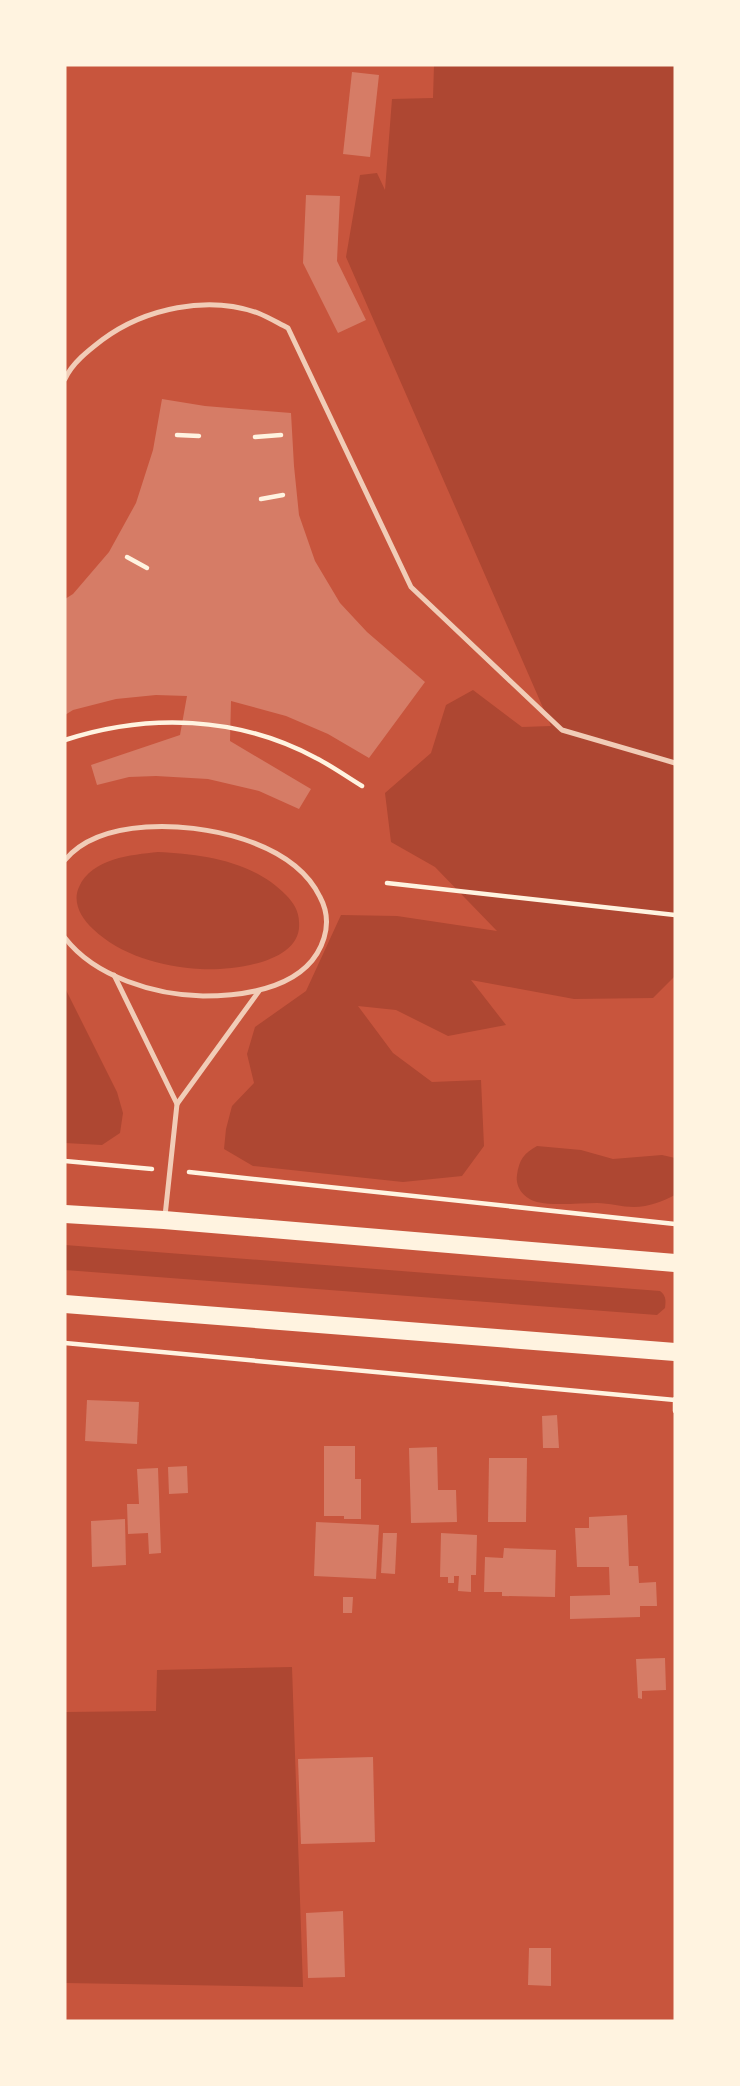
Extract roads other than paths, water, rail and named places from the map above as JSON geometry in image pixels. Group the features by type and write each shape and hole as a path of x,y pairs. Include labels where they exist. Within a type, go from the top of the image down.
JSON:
{"main road":[{"path":"65,1214 164,1220 675,1264"},
{"path":"65,1304 675,1352"}],"lane":[{"path":"65,379 91,348 108,335 137,320 172,309 215,305 237,308 258,313 288,328 411,587 562,730 675,763"},
{"path":"65,860 98,837 136,827 179,826 222,833 262,847 296,867 320,896 326,913 326,932 320,950 295,976 260,990 219,996 197,996 154,989 114,975 80,954 65,938"},
{"path":"114,975 177,1104"},
{"path":"164,1220 177,1104 260,990"}]}
